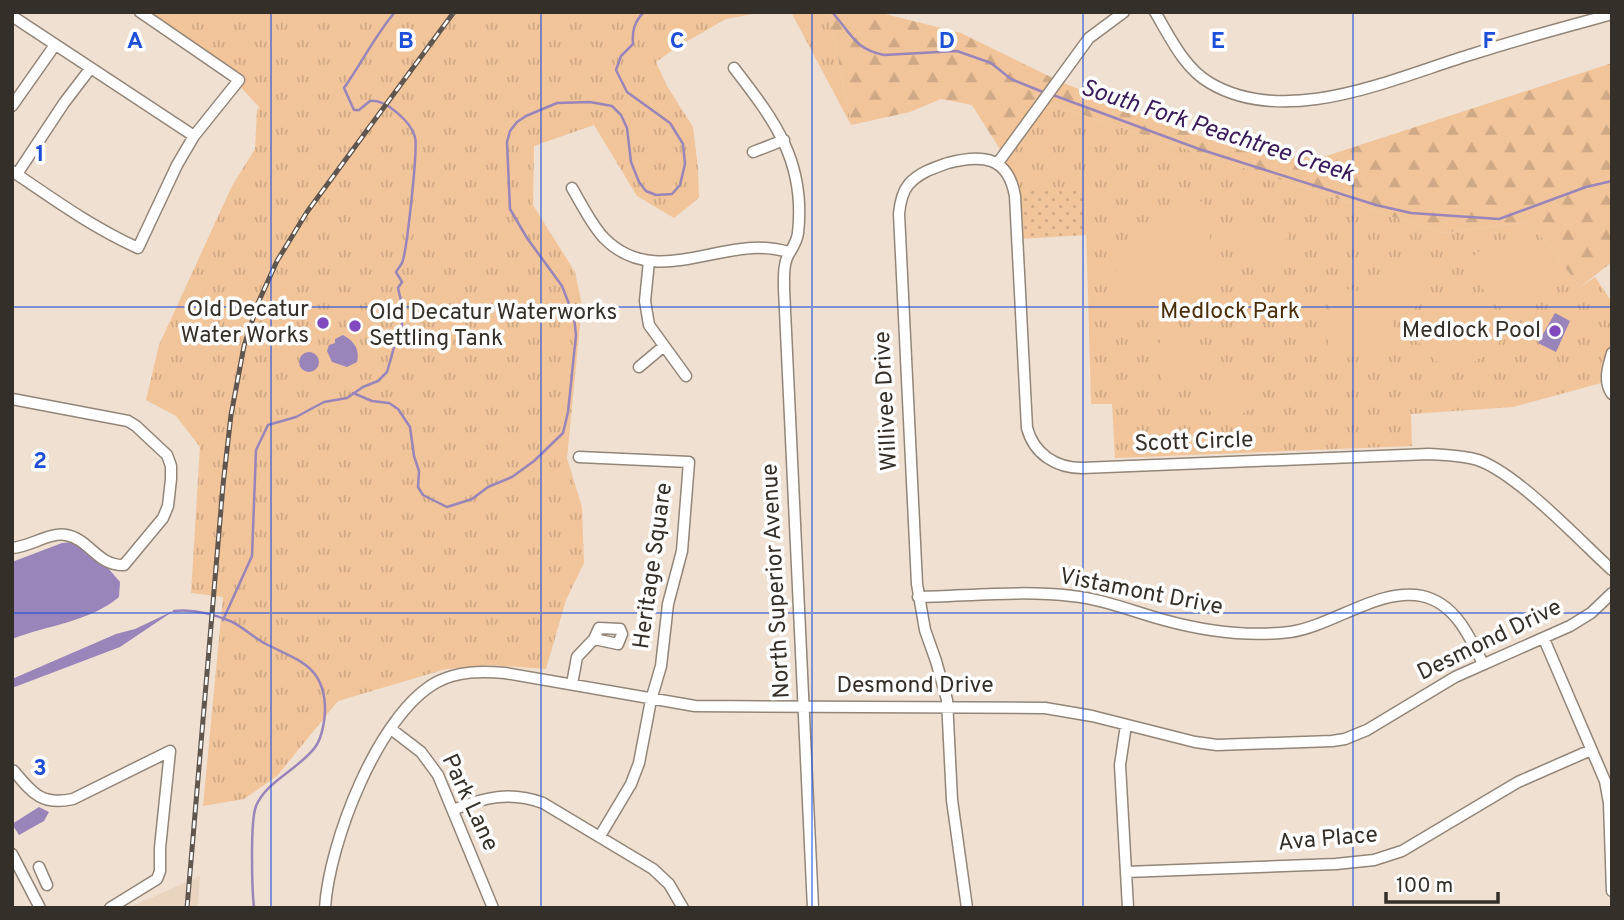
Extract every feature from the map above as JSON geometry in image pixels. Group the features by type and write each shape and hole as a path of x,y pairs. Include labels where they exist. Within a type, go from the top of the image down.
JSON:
{"street":[{"path":"90,69 15,173 106,234 138,248 177,165 194,136 239,80 140,12"},
{"path":"997,164 1089,38 1124,12"},
{"path":"1155,12 1190,67 1210,83 1234,93 1265,100 1300,101 1377,86 1472,54 1612,14"},
{"path":"12,16 194,136"},
{"path":"12,106 55,45"},
{"name":"North Superior Avenue","path":"734,68 766,109 784,140 799,192 798,237 789,252 784,289 813,908"},
{"path":"753,152 784,140"},
{"name":"Willivee Drive","path":"967,908 952,800 947,707 918,597 899,215 901,200 909,184 934,168 974,157 988,159 997,164"},
{"name":"Scott Circle","path":"997,164 1010,180 1015,196 1027,428 1035,446 1049,460 1067,467 1082,468 1429,454 1468,457 1491,466 1514,481 1612,570"},
{"path":"572,188 604,238 626,254 649,261 679,261 748,248 789,252"},
{"path":"649,261 645,293 646,318 651,330 686,376"},
{"path":"639,367 664,346"},
{"path":"1612,353 1606,374 1608,389 1612,394"},
{"path":"12,399 128,421 163,449 171,467 171,479 168,506 163,519 124,565 108,563 79,540 67,535 12,548"},
{"name":"Heritage Square","path":"579,457 689,462 682,551 668,604 661,666 651,700"},
{"name":"Desmond Drive","path":"325,908 335,852 347,816 369,767 391,729 416,697 435,683 457,674 479,671 505,673 695,706 1045,708 1074,712 1217,745 1332,741 1356,736 1455,677 1544,639 1591,613 1612,593"},
{"name":"Vistamont Drive","path":"918,597 1072,596 1209,631 1244,633 1291,632 1321,624 1381,600 1412,594 1425,596 1442,604 1464,627 1483,664"},
{"path":"572,684 577,657 594,639"},
{"path":"1544,639 1605,780 1608,792 1612,891"},
{"path":"600,836 636,774 651,700"},
{"path":"1126,724 1120,765 1128,908"},
{"name":"Park Lane","path":"391,729 426,758 438,775 493,908"},
{"name":"Ava Place","path":"1126,872 1336,864 1374,860 1402,851 1518,782 1591,750"},
{"path":"13,770 31,791 46,801 61,802 73,799 170,751 160,871 157,879 110,908"},
{"path":"453,810 491,797 526,797 551,807 662,876 683,908"},
{"path":"12,853 40,908"},
{"path":"28,885 44,877"}],"shaded area":[{"name":"Medlock Pool","path":"1555,313 1570,321 1556,352 1538,343"},
{"path":"343,335 353,343 358,353 357,362 347,367 332,362 327,351 329,345 335,343 335,339"},
{"path":"309,352 316,355 319,362 316,369 309,372 302,369 299,362 302,355"},
{"path":"74,542 108,568 120,582 119,597 81,618 12,639 12,562 62,543"},
{"path":"175,610 120,647 12,688 12,679"},
{"path":"39,807 49,812 44,821 19,835 12,824"},
{"path":"200,876 198,908 128,908"}],"green space":[{"path":"145,12 763,12 726,19 656,62 667,86 693,127 698,168 699,198 674,218 637,196 594,125 534,146 533,205 575,272 582,305 567,458 582,507 584,563 566,600 546,669 490,665 446,669 338,701 277,776 244,799 203,806 223,597 191,593 200,447 176,416 146,400 159,345 232,186 255,149 257,110 260,108 233,79"},
{"path":"791,12 829,12 851,125"},
{"path":"829,12 877,12 961,33 1059,81 1003,154 972,105 941,99 910,112 851,125"},
{"path":"1612,63 1612,262 1580,287 1530,222 1441,233 1047,103 1061,82 1243,151 1320,158"},
{"name":"Medlock Park","path":"1047,103 1441,233 1530,222 1580,287 1595,277 1612,302 1612,350 1605,382 1513,407 1411,414 1412,446 1115,458 1112,404 1091,404 1085,189 1014,188 997,164"},
{"path":"1014,188 1085,188 1086,235 1018,239"},
{"path":"1203,201 1222,304 1216,310 1111,319 1115,274 1131,240 1160,216"},
{"path":"1258,223 1276,225 1290,234 1263,271 1259,271 1226,243 1240,230"},
{"path":"1506,239 1528,242 1556,263 1517,318 1509,317 1465,270 1471,259 1481,250"},
{"path":"1393,257 1431,274 1432,279 1411,315 1395,304 1385,291 1384,276"},
{"path":"1340,288 1363,293 1378,303 1394,326 1397,353 1332,359 1328,353 1329,289"},
{"path":"1455,294 1461,294 1500,342 1488,353 1465,366 1449,367 1437,361 1413,336"},
{"path":"1167,329 1202,356 1202,360 1175,394 1162,380 1157,364 1158,347"},
{"path":"1225,377 1258,399 1240,415 1225,416 1202,407"}],"waterway":[{"path":"223,620 252,556 256,450 268,425 296,417 324,402 347,398 378,381 387,372 397,337 402,330 402,305 398,288 402,282 396,272 402,263 407,240 414,179 415,137 403,118 383,104 370,101 359,110 354,110 344,88 395,12"},
{"name":"South Fork Peachtree Creek","path":"353,393 372,401 389,403 398,409 410,427 419,471 418,487 423,495 447,507 472,499 488,487 512,477 534,461 563,433 568,412 576,335 574,317 562,286 527,238 510,209 507,142 510,131 517,122 557,103 590,102 612,106 621,115 627,128 631,162 639,182 646,191 656,195 672,194 680,185 685,164 683,144 670,123 627,92 616,70 621,56 633,44 634,27 644,12"},
{"name":"South Fork Peachtree Creek","path":"832,12 866,49 884,55 957,51 991,63 1011,79 1043,92"},
{"name":"South Fork Peachtree Creek","path":"1053,95 1199,149 1376,205 1411,213 1499,219 1586,187 1612,181"},
{"path":"174,611 203,613 234,623 300,661 321,684 324,723 316,746 268,789 256,806 252,840 254,908"}],"railway":[{"path":"187,908 223,485 231,415 244,346 258,303 277,261 307,212 454,12"}],"place":[{"name":"Old Decatur Water Works","path":"323,323"},
{"name":"Old Decatur Waterworks Settling Tank","path":"355,326"},
{"name":"Medlock Pool","path":"1555,331"}]}
